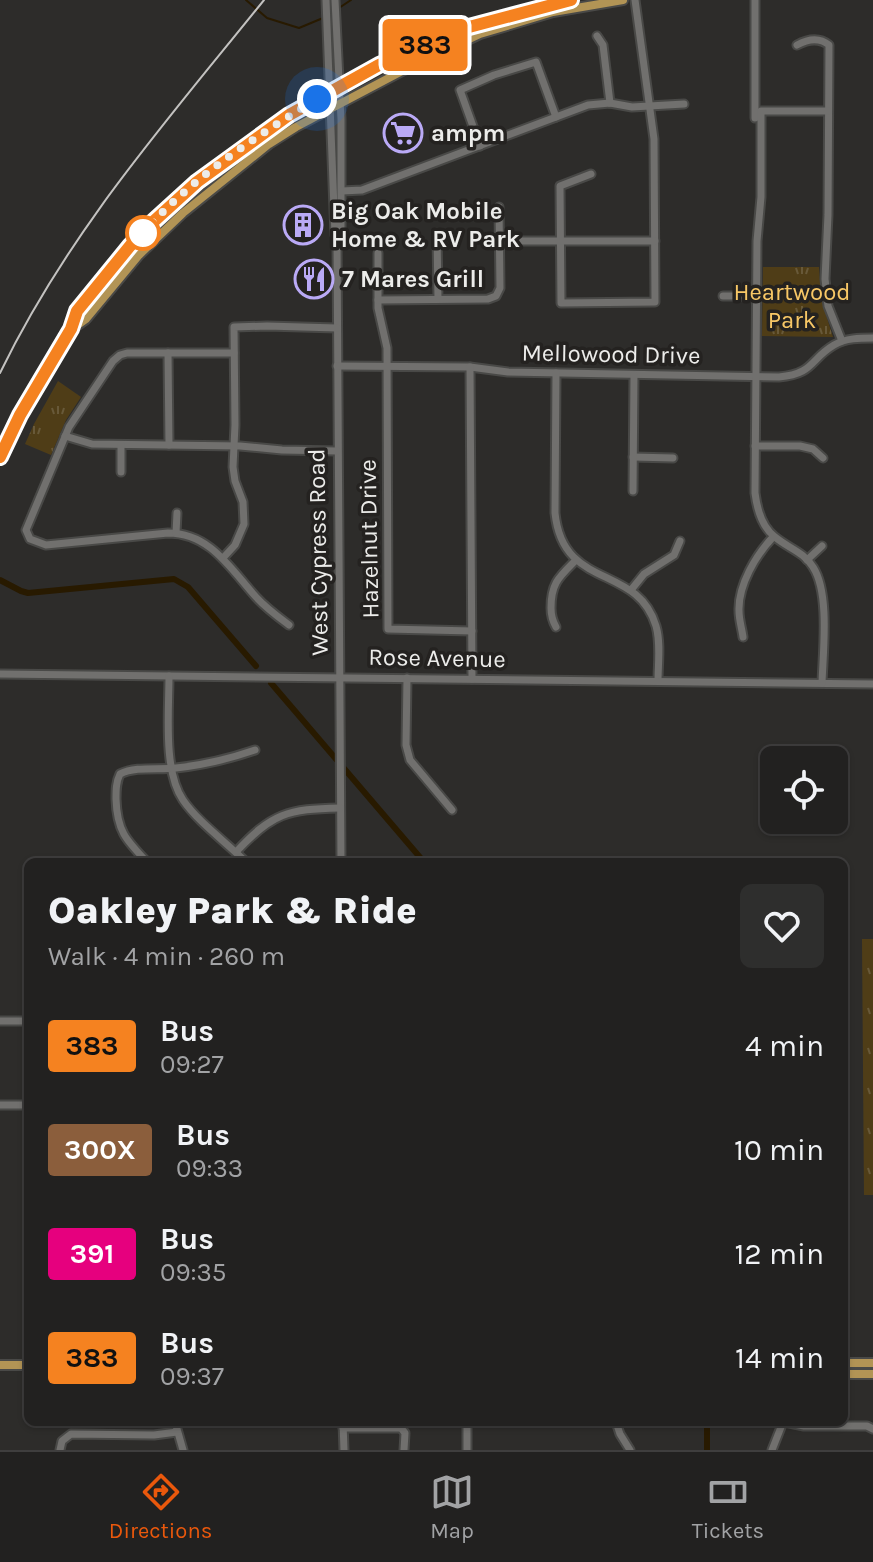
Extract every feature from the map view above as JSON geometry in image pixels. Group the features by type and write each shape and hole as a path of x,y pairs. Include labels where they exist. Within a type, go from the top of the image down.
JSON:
{"main road":[{"path":"0,457 20,415 71,329 77,311 130,246 197,182 289,115 379,65 469,27 570,0"},
{"path":"71,329 86,319 147,247 208,191 269,144 330,108 480,34 553,12 623,0"},
{"path":"848,1363 873,1363"},
{"path":"0,1365 24,1365"},
{"path":"848,1374 873,1374"}],"street":[{"name":"West Cypress Road","path":"335,0 342,191 341,237 337,242"},
{"path":"591,174 560,186 561,303 655,302 654,139 635,0"},
{"path":"755,0 755,118"},
{"name":"West Cypress Road","path":"326,2 337,242 341,858"},
{"path":"597,36 603,45 610,103"},
{"path":"797,45 807,40 823,40 829,45 825,252 828,306 842,341 873,338"},
{"path":"480,146 460,90 494,75 536,62 556,117"},
{"path":"342,191 362,190 588,105 684,104"},
{"path":"822,683 821,582 797,550 773,537 756,506 757,241 761,197 761,111 828,111"},
{"path":"378,300 488,299 496,296 500,288 499,207"},
{"path":"437,233 438,299"},
{"path":"499,241 655,241"},
{"path":"378,253 379,319 387,348 387,366"},
{"path":"723,296 757,296"},
{"path":"223,558 235,545 244,524 243,502 233,467 235,326 337,328"},
{"name":"Mellowood Drive","path":"337,366 470,367 508,372 634,375 791,376 813,365 828,349 842,341"},
{"path":"168,353 169,445"},
{"path":"234,353 120,355 77,413 26,530 30,539 46,545 176,533 198,539 223,558 268,610 289,625"},
{"name":"Hazelnut Drive","path":"387,366 388,629 472,631"},
{"path":"470,367 472,679"},
{"path":"556,373 555,513 559,536 576,560 591,571 631,590 648,609 659,643 658,681"},
{"path":"633,491 634,375"},
{"path":"65,436 92,444 337,451"},
{"path":"121,445 121,472"},
{"path":"755,446 800,446 813,449 823,458"},
{"path":"633,457 673,458"},
{"path":"176,533 177,513"},
{"path":"743,637 740,599 759,554 773,537"},
{"path":"631,590 644,574 674,555 680,541"},
{"path":"807,560 822,546"},
{"path":"556,627 551,619 551,593 557,579 576,560"},
{"name":"Rose Avenue","path":"0,674 873,684"},
{"path":"169,676 171,768 176,788 189,808 242,858"},
{"path":"407,678 406,745 410,760 452,810"},
{"path":"143,858 127,841 118,824 117,780 120,774 212,763 255,750"},
{"path":"236,852 261,826 285,814 307,809 340,808"},
{"path":"0,1021 24,1021"},
{"path":"0,1105 24,1105"},
{"path":"176,1426 183,1450"},
{"path":"343,1426 344,1450"},
{"path":"362,1426 401,1428 405,1433 404,1450"},
{"path":"467,1426 467,1450"},
{"path":"617,1426 630,1450"},
{"path":"772,1450 781,1426"},
{"path":"804,1426 867,1426 873,1429"},
{"path":"60,1450 62,1441 71,1434 154,1435 177,1432"}],"green space":[{"name":"Heartwood Park","path":"763,267 819,267 821,299 833,337 762,336"},
{"path":"58,381 81,397 66,420 51,455 25,444"},
{"path":"862,939 873,939 873,1195 864,1195"}],"waterway":[{"path":"246,0 267,18 299,28 323,18"},
{"path":"339,8 351,0"},
{"path":"0,580 28,593 174,579 188,587 256,666"},
{"path":"271,683 421,858"},
{"path":"707,1426 707,1450"}],"railway":[{"path":"0,373 27,321 88,225 156,134 264,0"}],"bus line":[{"name":"383","path":"0,457 20,415 71,329 77,311 130,246 197,182 289,115 379,65 469,27 571,0"}],"place":[{"name":"ampm","path":"403,133"},
{"name":"Big Oak Mobile Home & RV Park","path":"303,225"},
{"name":"7 Mares Grill","path":"314,279"}],"route":[{"path":"143,233 197,182 289,115 317,99"}]}
